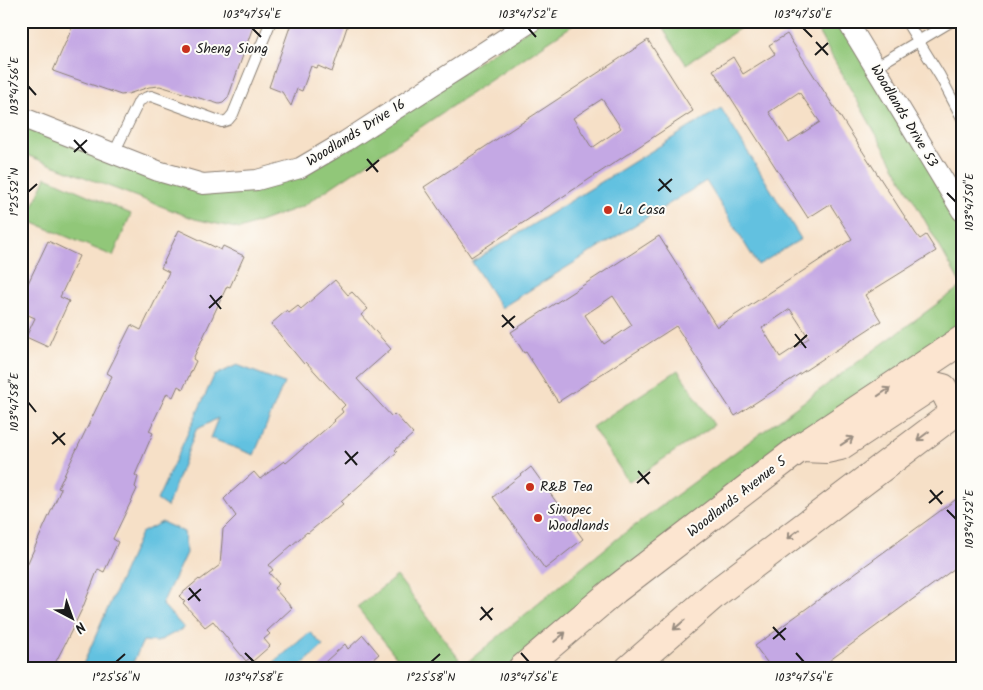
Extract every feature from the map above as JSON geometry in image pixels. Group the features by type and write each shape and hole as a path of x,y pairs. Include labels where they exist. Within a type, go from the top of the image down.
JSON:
{"main road":[{"name":"Woodlands Avenue 5","path":"522,669 615,590 800,448 962,340"},
{"path":"630,669 716,593 958,409 943,388 931,386 840,446 826,449 800,448"}],"street":[{"name":"Woodlands Drive 16","path":"21,117 158,171 203,184 257,180 300,168 346,141 532,21"},
{"name":"Woodlands Drive 53","path":"846,21 962,211"}],"lane":[{"path":"114,153 139,101 147,97 151,96 222,122 228,120 233,114 271,21"},
{"path":"906,21 940,76 962,118"},
{"path":"875,67 952,21"}],"green space":[{"path":"541,21 579,21 303,206 240,229 195,219 21,153 21,121 203,185 299,178"},
{"path":"658,21 751,21 686,64"},
{"path":"812,21 846,21 962,212 962,286"},
{"path":"46,177 131,214 113,256 27,220"},
{"path":"960,287 962,330 580,609 508,669 459,669 618,538"},
{"path":"678,370 714,425 629,482 592,427"},
{"path":"397,576 459,659 447,669 406,669 357,607"}],"water":[{"name":"La Casa","path":"721,108 801,239 758,265 706,181 501,308 472,262"},
{"path":"237,365 284,383 254,455 210,438 218,418 196,430 167,507 157,500 214,376"},
{"path":"162,522 184,532 186,553 162,604 184,628 157,642 143,641 130,669 81,669 141,533"},
{"path":"310,632 323,646 297,669 266,669"}],"building":[{"path":"75,21 255,21 228,98 219,104 160,86 121,95 53,71"},
{"path":"292,21 349,21 332,72 318,66 317,68 311,66 302,91 297,89 291,106 282,92 269,87"},
{"path":"787,34 916,234 920,239 926,235 936,251 865,295 881,321 735,416 676,326 558,402 511,332 659,236 717,327 852,239 830,204 808,218 713,70 733,57 743,74 775,54 769,45","holes":["799,92 820,122 789,142 769,112","613,296 632,325 604,344 585,315","790,309 809,338 780,357 762,328"]},
{"path":"648,40 693,111 471,257 424,187","holes":["602,99 621,128 592,148 573,118"]},
{"path":"179,230 221,250 223,246 244,256 230,287 227,286 193,359 196,361 183,389 178,386 173,397 167,393 149,431 153,433 135,475 138,477 135,487 137,489 113,539 118,542 104,572 98,569 83,607 52,669 21,669 21,578 61,489 58,488 112,376 107,373 131,325 141,330 169,272 161,268"},
{"path":"48,241 79,256 60,297 69,301 48,347 26,337 35,318 21,312 21,298"},
{"path":"335,280 348,295 352,292 368,309 361,315 391,349 357,379 392,417 395,414 413,434 395,450 397,452 341,502 343,504 269,565 273,570 269,573 279,584 274,588 292,608 267,631 270,634 264,639 270,646 253,661 250,658 246,661 213,621 205,627 179,596 220,565 223,529 236,516 224,499 254,472 260,479 284,461 286,463 343,412 341,409 345,405 306,362 304,364 271,324 287,310 289,313 298,306 301,309"},
{"name":"Sinopec Woodlands","path":"531,467 583,539 545,569 493,497"},
{"path":"962,495 962,563 818,669 772,669 755,646"},
{"path":"363,635 379,654 364,667 366,669 317,669 345,644 348,649"}],"place":[{"name":"Sheng Siong","path":"186,49"},
{"name":"La Casa","path":"608,210"},
{"name":"R&B Tea","path":"530,487"},
{"name":"Sinopec Woodlands","path":"538,518"}]}
